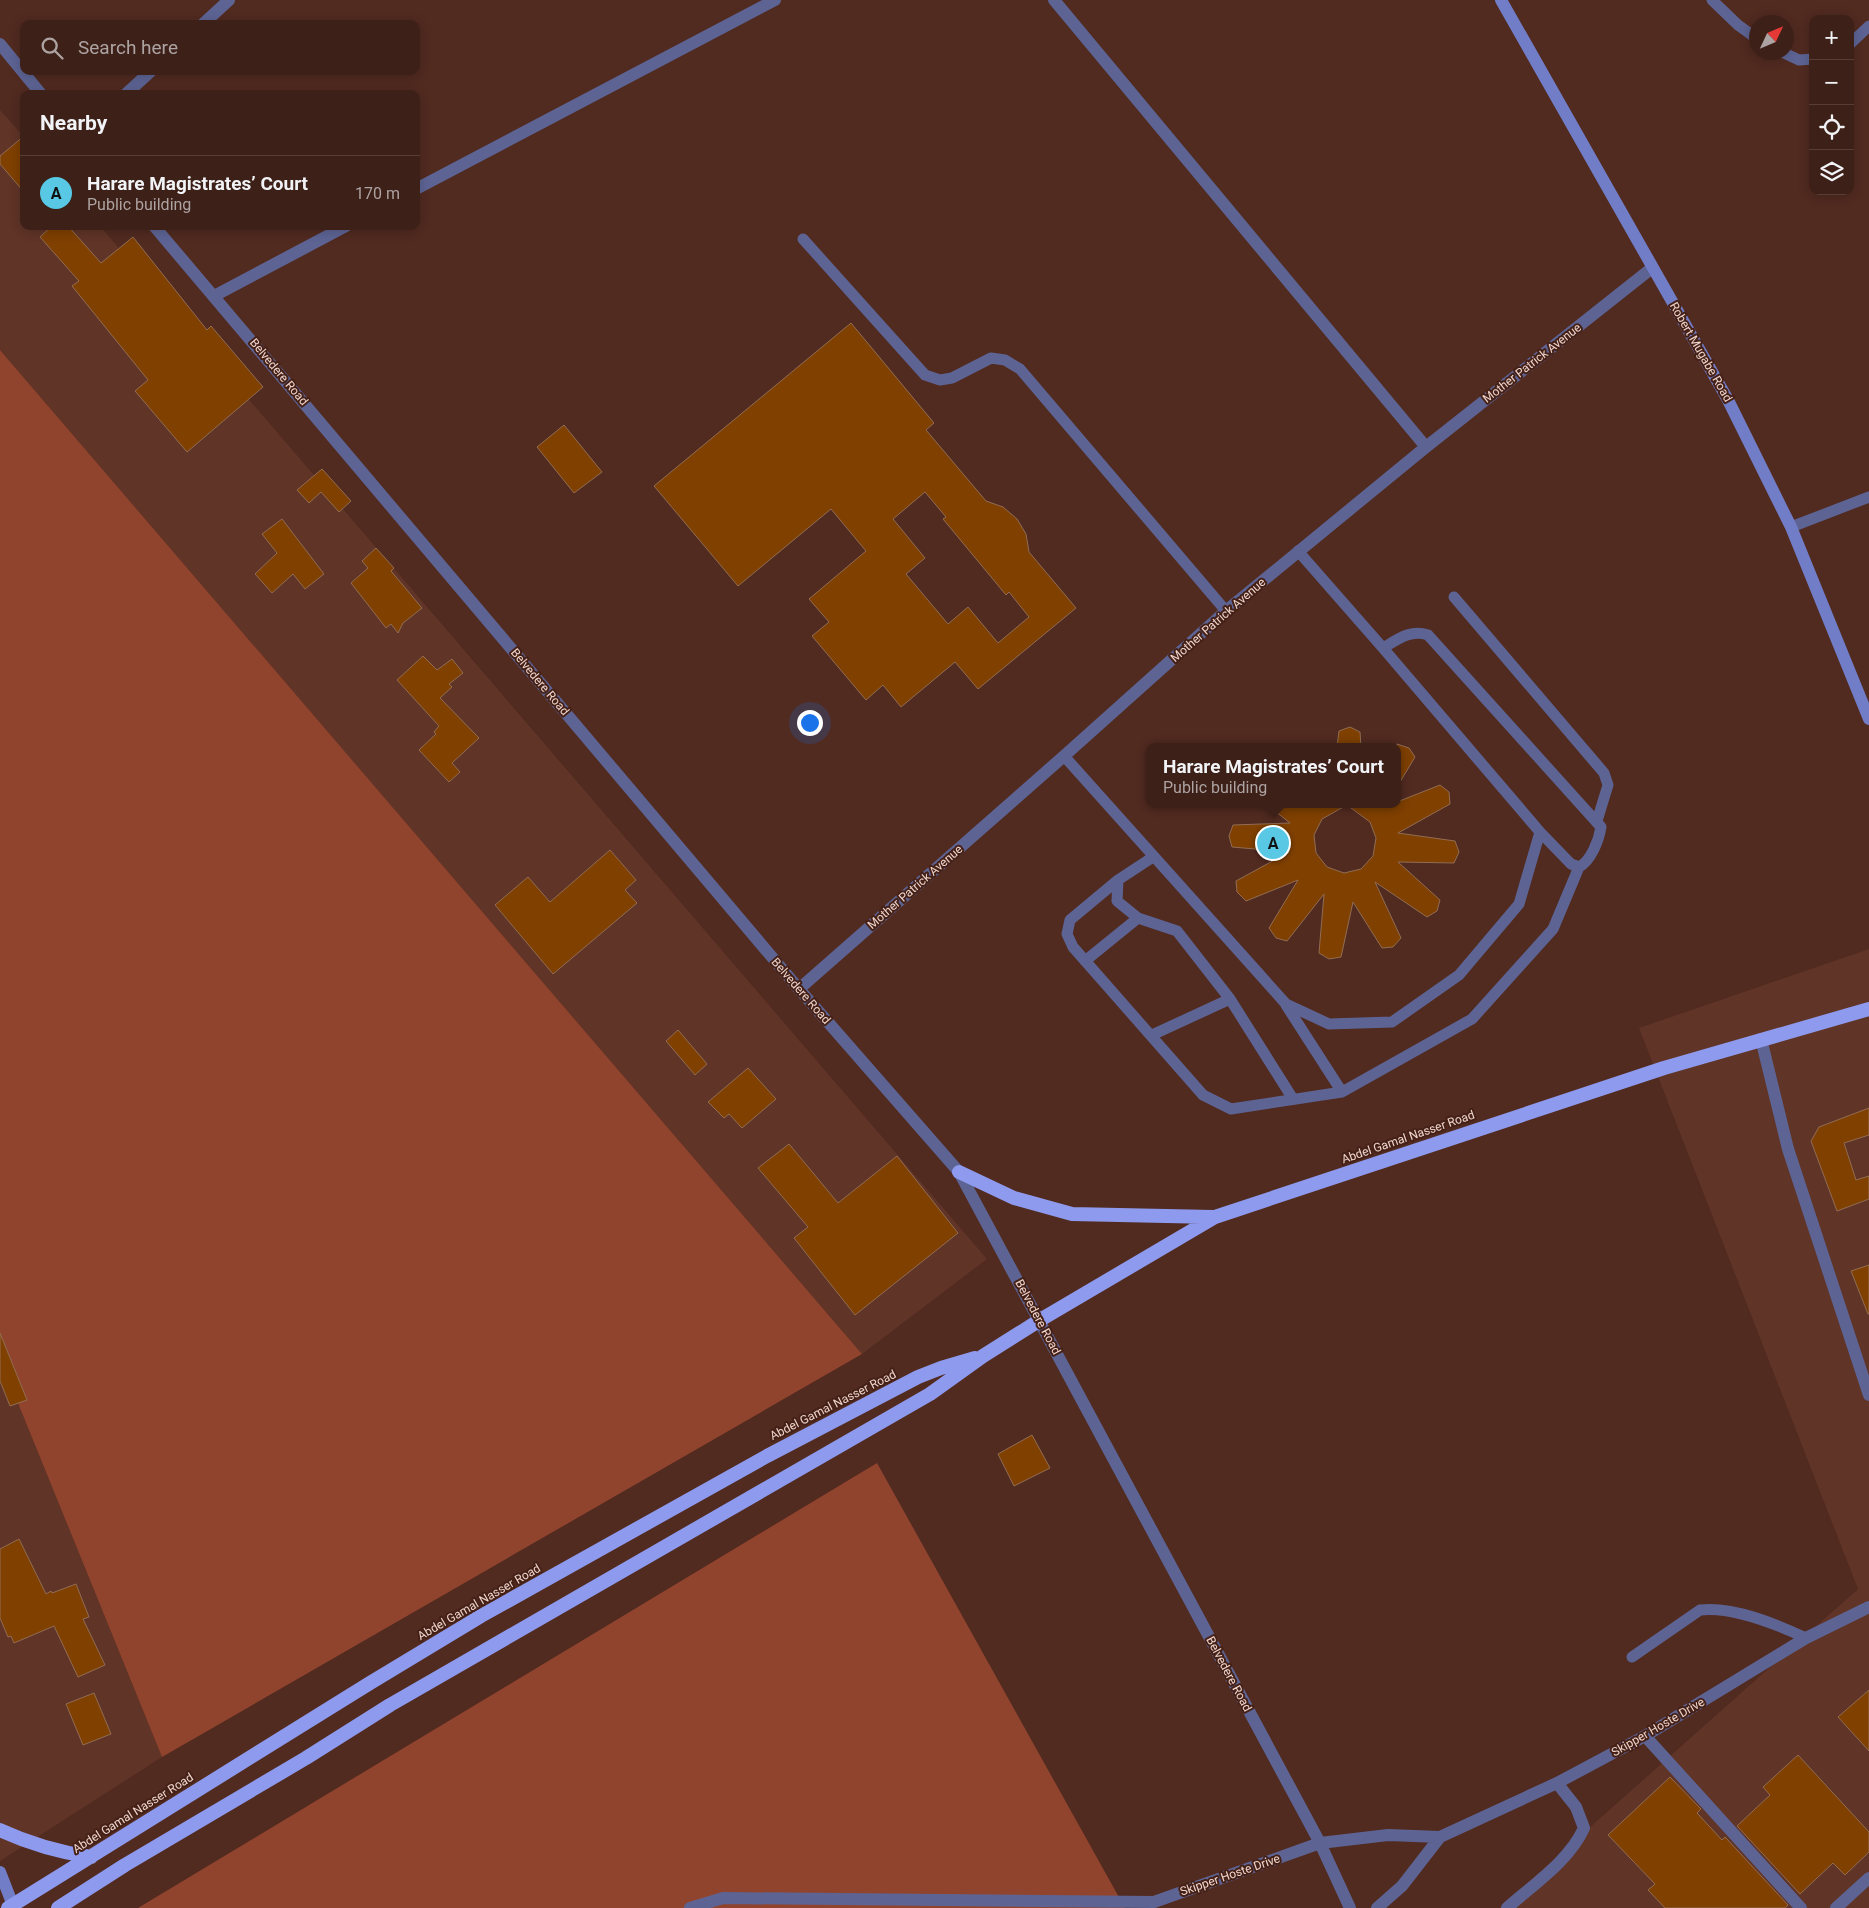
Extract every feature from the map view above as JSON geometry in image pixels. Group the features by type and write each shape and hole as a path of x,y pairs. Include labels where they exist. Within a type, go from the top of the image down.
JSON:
{"highway":[{"name":"Abdel Gamal Nasser Road","path":"58,1908 125,1865 306,1758 390,1705 930,1394 983,1356 1040,1320 1215,1217 1664,1068 1869,1008"},
{"path":"959,1172 1014,1198 1072,1214 1215,1217"},
{"name":"Abdel Gamal Nasser Road","path":"12,1907 370,1683 498,1607 767,1456 918,1377 983,1356"},
{"path":"0,1830 52,1850 91,1857"}],"main road":[{"name":"Robert Mugabe Road","path":"1501,0 1728,400 1791,527 1869,720"},
{"path":"0,1872 12,1907"}],"street":[{"path":"207,20 229,0"},
{"path":"420,187 775,0"},
{"path":"1054,0 1426,447"},
{"path":"0,44 20,68"},
{"path":"26,75 39,90"},
{"path":"130,90 147,75"},
{"name":"Belvedere Road","path":"157,230 799,989 959,1172 1320,1843"},
{"path":"214,296 338,230"},
{"name":"Mother Patrick Avenue","path":"799,989 1226,611 1426,447 1652,268"},
{"path":"1761,1039 1788,1149 1869,1394"},
{"name":"Skipper Hoste Drive","path":"690,1908 723,1898 1154,1902 1320,1843 1388,1835 1440,1837 1556,1783 1645,1736 1806,1638 1869,1607"},
{"path":"1645,1736 1801,1908"},
{"path":"1507,1908 1569,1854 1579,1840 1584,1828 1576,1806 1556,1783"},
{"name":"Skipper Hoste Drive","path":"1377,1908 1402,1886 1440,1837"},
{"path":"1320,1843 1350,1908"},
{"path":"1836,1908 1869,1878"}],"lane":[{"path":"1712,0 1749,33"},
{"path":"1854,40 1869,26"},
{"path":"1794,58 1799,60 1809,59"},
{"path":"803,239 925,375 940,380 952,378 991,358 1006,360 1020,369 1226,611"},
{"path":"1791,527 1869,497"},
{"path":"1298,551 1540,832 1571,864 1579,867 1586,864 1600,836 1601,827 1597,821 1428,635 1419,632 1410,633 1383,648"},
{"path":"1454,597 1604,773 1608,785 1597,821"},
{"path":"1064,756 1286,1004 1342,1092"},
{"path":"1286,1004 1329,1024 1392,1022 1459,975 1519,904 1540,832"},
{"path":"1153,857 1118,880 1070,920 1067,934 1073,947 1204,1096 1231,1109 1342,1092 1472,1019 1553,929 1579,867"},
{"path":"1118,880 1117,901 1138,918 1177,932 1230,1000 1293,1099"},
{"path":"1085,960 1138,918"},
{"path":"1152,1035 1230,1000"},
{"path":"1632,1657 1700,1610 1710,1608 1773,1623 1806,1638"}],"shaded area":[{"path":"0,110 20,132 20,230 103,230 987,1259 862,1354 0,350"},
{"path":"0,350 862,1354 162,1757 0,1359"},
{"path":"1869,949 1869,1908 1499,1908 1858,1589 1639,1028"},
{"path":"0,1359 162,1757 0,1861"},
{"path":"877,1463 1125,1908 138,1908"}],"building":[{"path":"20,139 20,187 0,164 0,156"},
{"path":"48,230 72,230 101,263 133,237 207,330 211,326 263,387 187,452 135,391 148,380 72,286 79,281 40,237"},
{"path":"851,323 934,423 926,430 986,501 1003,507 1017,519 1026,534 1029,552 1076,608 978,689 955,662 901,707 883,685 866,700 812,636 829,622 809,599 866,551 831,509 738,586 654,486","holes":["925,492 946,517 943,519 1006,595 1009,592 1029,617 998,643 968,607 948,624 906,574 925,558 893,519"]},
{"path":"564,425 602,472 574,493 537,447"},
{"path":"322,469 351,501 339,512 321,492 309,503 297,490"},
{"path":"282,519 324,574 305,589 293,574 272,593 255,574 277,553 262,534"},
{"path":"376,548 394,568 391,571 422,608 403,623 398,633 391,624 386,628 351,583 368,568 362,561"},
{"path":"423,656 437,670 452,659 463,673 449,684 452,687 440,698 479,738 452,763 460,772 449,782 419,750 436,734 434,732 439,726 397,680"},
{"path":"1350,727 1360,732 1361,743 1338,743 1339,731"},
{"path":"1401,745 1409,748 1415,757 1401,780"},
{"path":"1440,785 1449,792 1450,804 1398,833 1455,841 1459,852 1454,863 1398,862 1440,900 1437,911 1427,917 1375,882 1401,938 1393,947 1382,948 1353,902 1341,957 1329,959 1319,953 1324,894 1287,941 1276,938 1269,928 1298,880 1246,901 1237,892 1236,881 1289,852 1232,847 1229,836 1233,825 1290,823 1271,808 1342,808 1322,819 1314,835 1316,853 1327,867 1344,873 1361,869 1373,856 1376,838 1370,822 1351,808 1401,808 1401,800"},
{"path":"610,850 636,880 625,890 637,903 553,974 495,905 528,877 550,902"},
{"path":"678,1030 707,1064 695,1075 666,1041"},
{"path":"748,1068 776,1099 742,1128 729,1114 724,1118 708,1102"},
{"path":"1869,1108 1869,1135 1844,1143 1856,1180 1869,1176 1869,1199 1837,1211 1811,1141 1819,1127"},
{"path":"789,1144 838,1203 897,1156 958,1233 855,1315 794,1238 808,1227 758,1168"},
{"path":"1869,1265 1869,1314 1868,1314 1851,1271"},
{"path":"0,1333 27,1400 10,1406 0,1381"},
{"path":"1032,1435 1050,1468 1014,1486 998,1454"},
{"path":"19,1539 46,1594 76,1584 89,1617 83,1619 105,1665 78,1677 54,1626 14,1643 11,1636 8,1637 0,1618 0,1549"},
{"path":"1869,1690 1869,1751 1838,1717"},
{"path":"94,1693 111,1734 83,1745 66,1704"},
{"path":"1798,1755 1869,1832 1869,1852 1845,1875 1833,1863 1800,1894 1737,1826 1770,1795 1763,1787"},
{"path":"1670,1777 1701,1809 1697,1813 1722,1840 1725,1837 1788,1905 1785,1908 1665,1908 1648,1890 1655,1884 1608,1835"}],"place":[{"name":"Harare Magistrates’ Court","path":"1273,843"}]}
